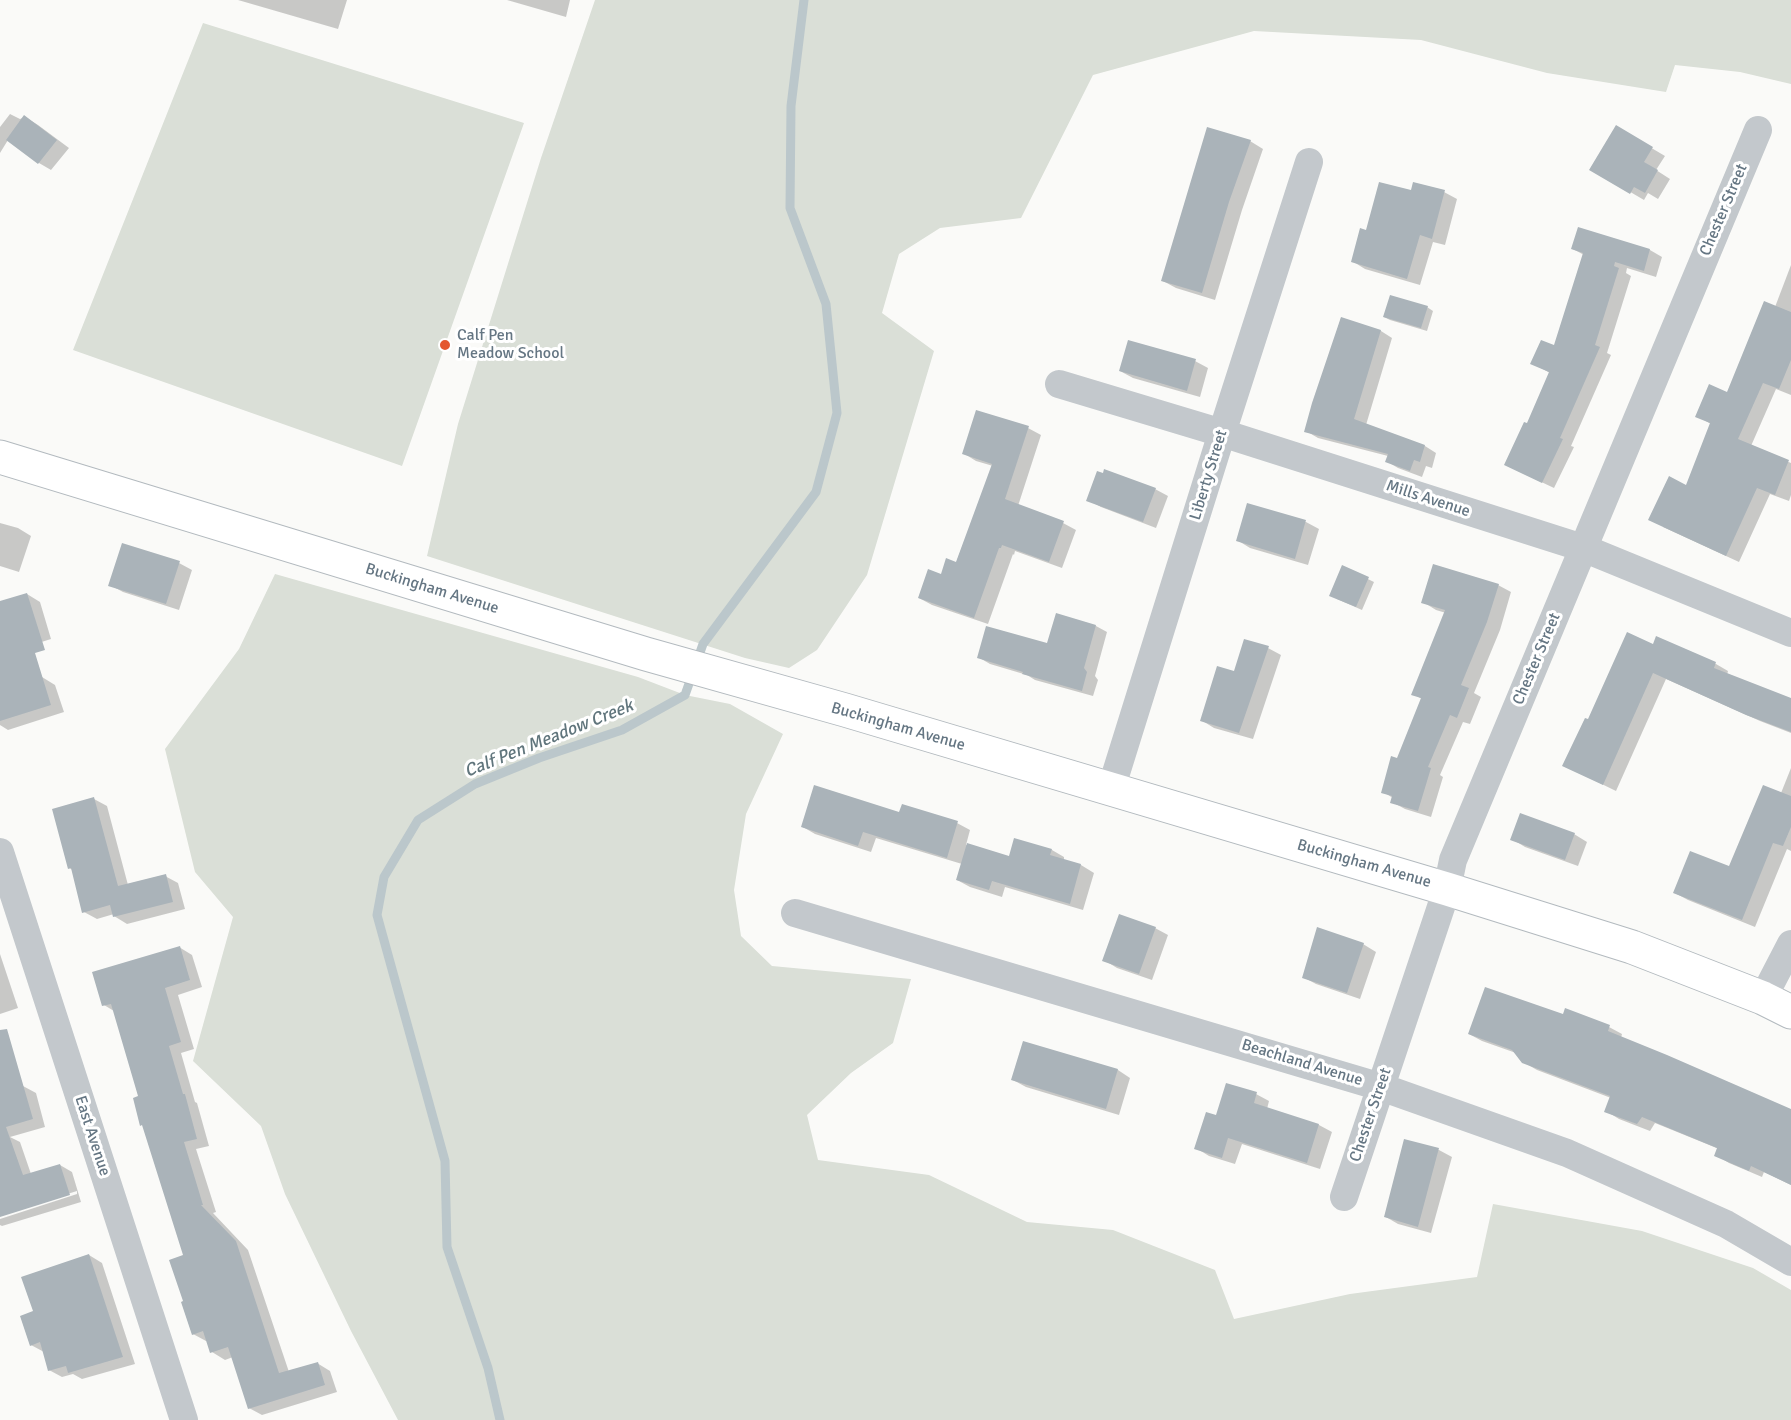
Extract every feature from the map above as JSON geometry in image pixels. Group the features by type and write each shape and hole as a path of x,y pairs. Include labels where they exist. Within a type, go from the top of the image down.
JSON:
{"main road":[{"name":"Buckingham Avenue","path":"0,457 646,654 1447,889 1632,947 1777,1005"}],"street":[{"name":"Chester Street","path":"1344,1197 1447,889 1453,860 1758,130"},
{"name":"Liberty Street","path":"1111,789 1309,162"},
{"name":"Mills Avenue","path":"1059,384 1222,433 1583,548 1791,633"},
{"name":"East Avenue","path":"0,852 184,1420"},
{"name":"Beachland Avenue","path":"795,913 1381,1087 1567,1153 1726,1224 1791,1262"},
{"path":"1777,1005 1791,944"}],"shaded area":[{"path":"595,0 1791,0 1791,84 1740,72 1675,65 1666,92 1547,73 1421,40 1254,31 1093,75 1021,218 940,228 899,254 882,313 934,351 867,575 817,650 789,668 745,658 427,556 458,424 541,158"},
{"path":"203,23 524,123 402,466 73,350"},
{"path":"275,574 638,677 685,695 730,704 783,734 746,814 734,890 741,936 772,966 911,979 893,1043 851,1073 807,1115 818,1160 929,1175 1027,1222 1113,1230 1215,1270 1234,1319 1350,1294 1477,1277 1493,1204 1642,1231 1753,1268 1791,1290 1791,1420 398,1420 351,1331 285,1194 261,1126 193,1061 233,917 195,872 165,749 239,649"}],"building":[{"path":"24,115 57,140 38,164 6,140"},
{"path":"1616,125 1653,147 1644,162 1658,170 1645,193 1634,187 1630,194 1589,170"},
{"path":"1207,127 1251,140 1229,202 1202,293 1161,281"},
{"path":"1379,182 1411,190 1413,182 1445,190 1432,239 1420,235 1407,279 1351,262 1360,228 1366,230"},
{"path":"1578,227 1650,249 1644,271 1615,262 1614,266 1619,268 1595,345 1600,347 1560,438 1563,439 1542,483 1504,465 1524,422 1527,423 1549,372 1530,364 1541,340 1554,345 1583,253 1571,249"},
{"path":"1390,295 1428,306 1421,328 1383,317"},
{"path":"1764,301 1791,312 1791,360 1779,389 1763,383 1738,439 1789,460 1775,495 1757,488 1726,556 1648,520 1669,476 1686,485 1710,423 1695,417 1709,384 1727,392"},
{"path":"1341,317 1381,330 1354,419 1425,445 1420,462 1414,460 1410,471 1385,462 1388,454 1304,432"},
{"path":"1128,340 1196,359 1187,391 1119,371"},
{"path":"976,410 1029,426 1005,499 1064,521 1049,562 1002,545 999,548 974,618 918,598 928,569 941,574 946,558 956,562 992,464 962,454"},
{"path":"1104,469 1156,488 1143,522 1086,501 1097,471 1103,473"},
{"path":"1247,503 1306,520 1295,559 1236,541"},
{"path":"122,543 180,561 166,604 108,586"},
{"path":"1433,564 1499,584 1487,622 1461,685 1469,688 1457,718 1450,715 1428,767 1431,768 1418,811 1390,803 1392,796 1381,793 1391,756 1397,758 1421,698 1411,695 1445,610 1421,603"},
{"path":"1342,565 1369,577 1356,607 1329,596"},
{"path":"27,593 45,650 35,653 51,705 0,721 0,601"},
{"path":"1056,613 1096,625 1084,668 1087,672 1082,691 977,658 986,626 1047,643"},
{"path":"1627,632 1653,644 1656,636 1716,662 1714,668 1791,698 1791,732 1746,715 1653,673 1603,785 1562,766 1585,718 1588,719"},
{"path":"1244,639 1269,646 1239,733 1200,721 1217,666 1234,671"},
{"path":"814,785 899,812 902,804 958,821 947,858 863,832 858,846 801,827"},
{"path":"1763,785 1791,796 1791,827 1783,846 1773,843 1742,920 1673,893 1690,851 1729,866"},
{"path":"94,797 118,886 166,874 173,902 113,917 110,905 82,913 71,868 68,869 52,809"},
{"path":"1520,813 1575,833 1565,860 1510,840"},
{"path":"1014,838 1052,849 1050,855 1081,864 1070,904 992,881 989,890 956,880 967,843 1009,856"},
{"path":"1119,914 1156,927 1139,974 1102,961"},
{"path":"1317,927 1364,943 1347,993 1302,978"},
{"path":"180,946 190,980 165,988 181,1042 169,1046 197,1139 184,1142 203,1205 201,1205 236,1241 279,1373 318,1362 325,1385 248,1409 228,1347 210,1353 203,1331 192,1335 169,1260 183,1255 142,1125 140,1126 133,1098 138,1096 111,1004 102,1006 92,972"},
{"path":"1485,987 1563,1014 1565,1008 1610,1025 1608,1031 1791,1109 1791,1185 1751,1166 1749,1171 1714,1156 1717,1148 1642,1117 1637,1124 1604,1112 1610,1096 1522,1063 1512,1050 1468,1034"},
{"path":"7,1029 33,1119 6,1127 23,1175 60,1164 70,1195 0,1217 0,1030"},
{"path":"1023,1041 1118,1069 1106,1109 1011,1080"},
{"path":"1226,1083 1257,1092 1254,1103 1319,1124 1307,1163 1228,1138 1222,1158 1194,1149 1206,1112 1216,1115"},
{"path":"1404,1139 1439,1148 1418,1227 1384,1217"},
{"path":"89,1254 123,1357 68,1373 66,1366 48,1371 40,1342 30,1346 20,1316 33,1311 21,1277"}],"waterway":[{"name":"Calf Pen Meadow Creek","path":"500,1420 488,1368 447,1247 445,1161 377,915 384,877 418,820 475,784 539,758 622,730 685,695 703,644 816,492 837,413 826,304 790,208 791,106 804,0"}],"place":[{"name":"Calf Pen Meadow School","path":"445,345"}]}
